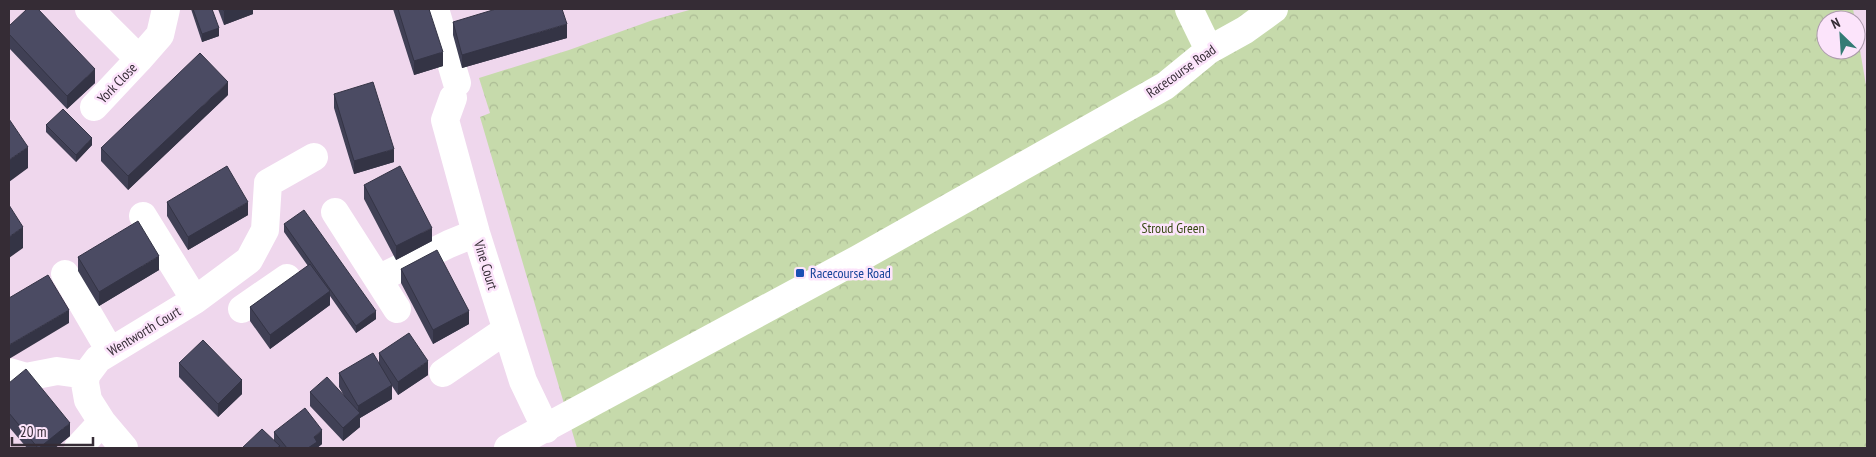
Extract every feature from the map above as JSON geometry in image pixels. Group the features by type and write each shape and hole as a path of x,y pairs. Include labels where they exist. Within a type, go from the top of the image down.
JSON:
{"street":[{"name":"York Close","path":"89,9 139,60"},
{"name":"York Close","path":"94,106 139,60 160,35 166,9"},
{"name":"Vine Court","path":"435,9 455,91 445,120 476,233 506,330 523,381 546,428"},
{"path":"1189,9 1209,50"},
{"name":"Racecourse Road","path":"508,448 858,259 1165,86 1209,50 1245,30 1274,9"},
{"name":"Wentworth Court","path":"86,375 98,359 110,350 195,300 249,260 265,230 268,183 314,157"},
{"path":"335,212 396,309"},
{"path":"143,216 195,300"},
{"path":"378,279 476,233"},
{"path":"242,265 264,294"},
{"path":"65,274 110,350"},
{"path":"242,309 287,278"},
{"path":"443,373 506,330"},
{"path":"9,372 26,377 57,371 86,375 85,384 88,400 102,422 124,448"},
{"path":"78,448 102,422"}],"green space":[{"name":"Stroud Green","path":"693,9 1853,9 1816,10 1816,60 1862,60 1867,91 1867,448 577,448 480,117 490,113 479,78 569,50 653,20"}],"building":[{"path":"27,9 38,9 95,69 67,96 9,34 9,26"},
{"path":"193,9 212,9 219,28 202,34"},
{"path":"398,9 429,9 443,52 414,61"},
{"path":"496,9 562,9 567,24 462,55 453,22"},
{"path":"200,53 228,82 128,176 101,148"},
{"path":"373,82 394,149 354,161 334,94"},
{"path":"63,109 92,138 76,155 46,125"},
{"path":"9,119 28,147 9,160"},
{"path":"227,166 248,202 188,237 167,202"},
{"path":"400,166 432,228 396,246 364,185"},
{"path":"9,205 23,227 9,237"},
{"path":"304,210 376,311 356,326 284,224"},
{"path":"138,221 159,256 99,292 78,257"},
{"path":"437,250 469,311 433,330 401,269"},
{"path":"310,264 330,291 270,335 250,307"},
{"path":"48,275 69,310 9,345 9,298"},
{"path":"409,333 428,361 398,382 379,353"},
{"path":"203,340 242,380 218,404 179,363"},
{"path":"373,353 392,385 358,406 339,373"},
{"path":"26,369 70,423 39,448 9,413 9,383"},
{"path":"327,377 360,413 343,428 310,392"},
{"path":"305,408 322,430 314,437 317,442 308,448 287,448 274,432"},
{"path":"262,429 280,446 277,448 242,448"}],"place":[{"name":"Racecourse Road","path":"800,273"}]}
